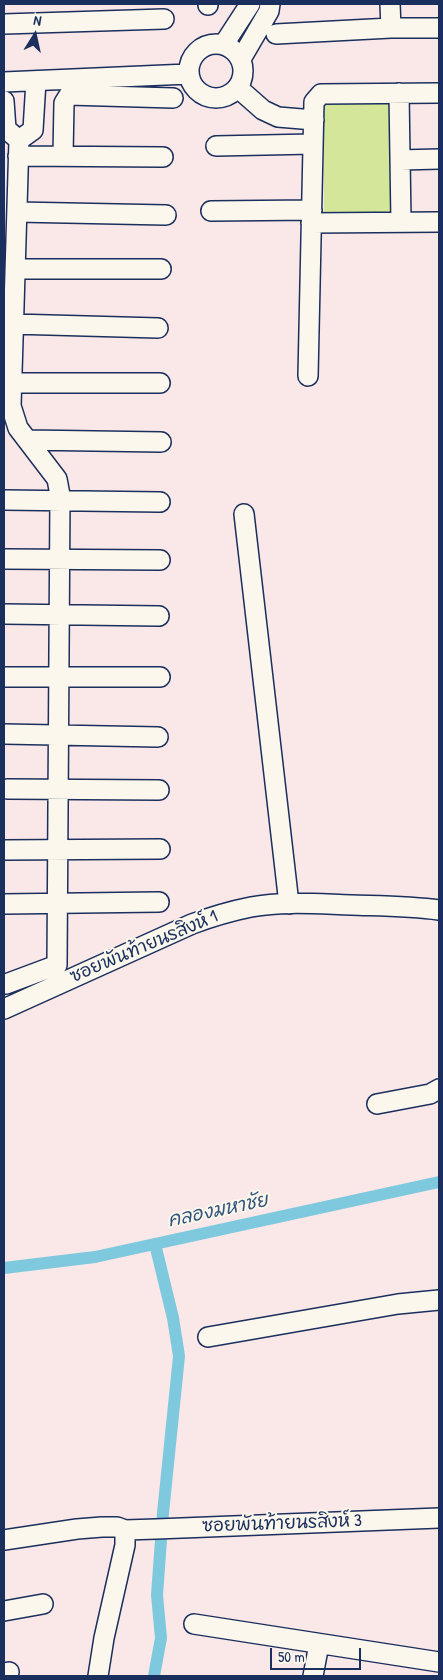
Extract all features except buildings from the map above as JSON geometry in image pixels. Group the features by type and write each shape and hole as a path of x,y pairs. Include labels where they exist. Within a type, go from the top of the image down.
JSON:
{"street":[{"path":"224,44 250,4"},
{"path":"241,59 270,4"},
{"path":"390,4 391,28"},
{"path":"4,24 164,19"},
{"path":"276,34 391,28 439,28"},
{"path":"224,44 232,48 241,59 244,71 242,80 238,88 223,98 204,96 191,83 188,74 192,57 206,45 224,44"},
{"path":"4,82 188,74"},
{"path":"6,984 57,965 60,501 57,479 18,428 7,406 12,383 15,270 16,212 11,177 18,148 33,130 36,81"},
{"path":"238,88 263,110 278,117 314,120"},
{"path":"398,93 401,222"},
{"path":"308,376 314,102 321,94 439,93"},
{"path":"63,155 64,103 69,95 174,98"},
{"path":"4,101 6,130 18,148 63,155 163,157"},
{"path":"216,146 313,144"},
{"path":"400,160 439,159"},
{"path":"211,210 401,222 439,222"},
{"path":"16,212 166,214"},
{"path":"15,270 161,269"},
{"path":"13,324 158,328"},
{"path":"12,383 160,383"},
{"path":"27,440 161,442"},
{"path":"4,500 160,502"},
{"path":"244,514 289,904"},
{"path":"4,560 160,560"},
{"path":"4,614 159,616"},
{"path":"5,677 160,677"},
{"path":"4,734 158,737"},
{"path":"7,789 159,790"},
{"path":"4,850 160,849"},
{"path":"4,904 159,902"},
{"name":"ซอยพันท้ายนรสิงห์ 1","path":"8,1007 192,924 219,914 253,907 289,904 411,907 439,910"},
{"path":"377,1104 430,1094 439,1089"},
{"path":"208,1337 398,1304 439,1300"},
{"name":"ซอยพันท้ายนรสิงห์ 3","path":"4,1540 77,1529 117,1527 125,1530 164,1529 439,1518"},
{"path":"98,1676 104,1638 125,1545 125,1530"},
{"path":"4,1611 43,1604"},
{"path":"194,1624 439,1662"},
{"path":"313,1676 319,1644"}],"green space":[{"path":"391,99 392,212 324,213 324,100"}],"waterway":[{"name":"คลองมหาชัย","path":"4,1268 95,1257 439,1182"},
{"path":"154,1676 161,1638 157,1595 163,1513 179,1356 173,1318 155,1244"}]}
